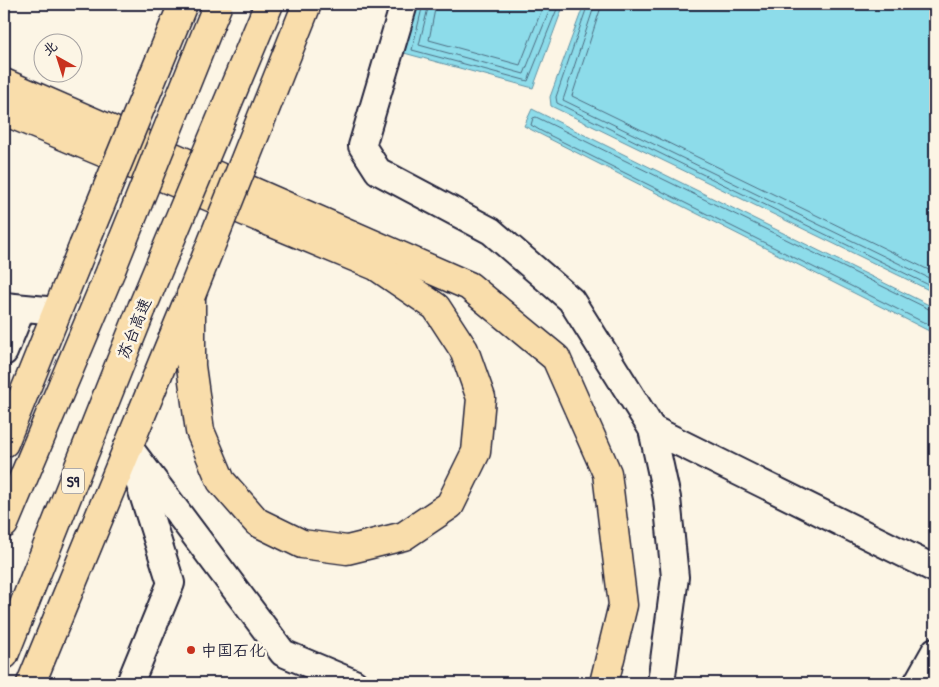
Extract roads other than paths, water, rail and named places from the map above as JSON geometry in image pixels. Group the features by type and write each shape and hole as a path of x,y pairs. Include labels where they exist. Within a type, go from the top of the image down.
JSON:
{"highway":[{"path":"4,443 183,4"},
{"path":"4,524 218,4"},
{"name":"苏台高速","path":"4,655 142,308 270,4"},
{"path":"37,681 128,446 191,295 307,4"},
{"path":"4,83 469,286 556,358 607,473 623,605 604,683"},
{"path":"4,111 376,266 436,307 464,350 481,398 476,452 450,505 404,536 347,550 302,544 257,522 221,481 200,431 191,366 191,295"}],"street":[{"path":"404,4 362,146 378,171 491,231 571,300 652,429 667,498 675,577 661,683"},
{"path":"4,352 13,307 57,312"},
{"path":"652,429 935,569"},
{"path":"128,446 171,583 130,683"},
{"path":"128,446 283,653 354,683"},
{"path":"917,683 935,651"}],"water":[{"path":"418,4 564,4 533,88 404,53"},
{"path":"584,4 935,4 935,293 551,106 550,97"},
{"path":"532,109 935,308 935,334 524,126"}],"place":[{"name":"中国石化","path":"191,650"}]}
